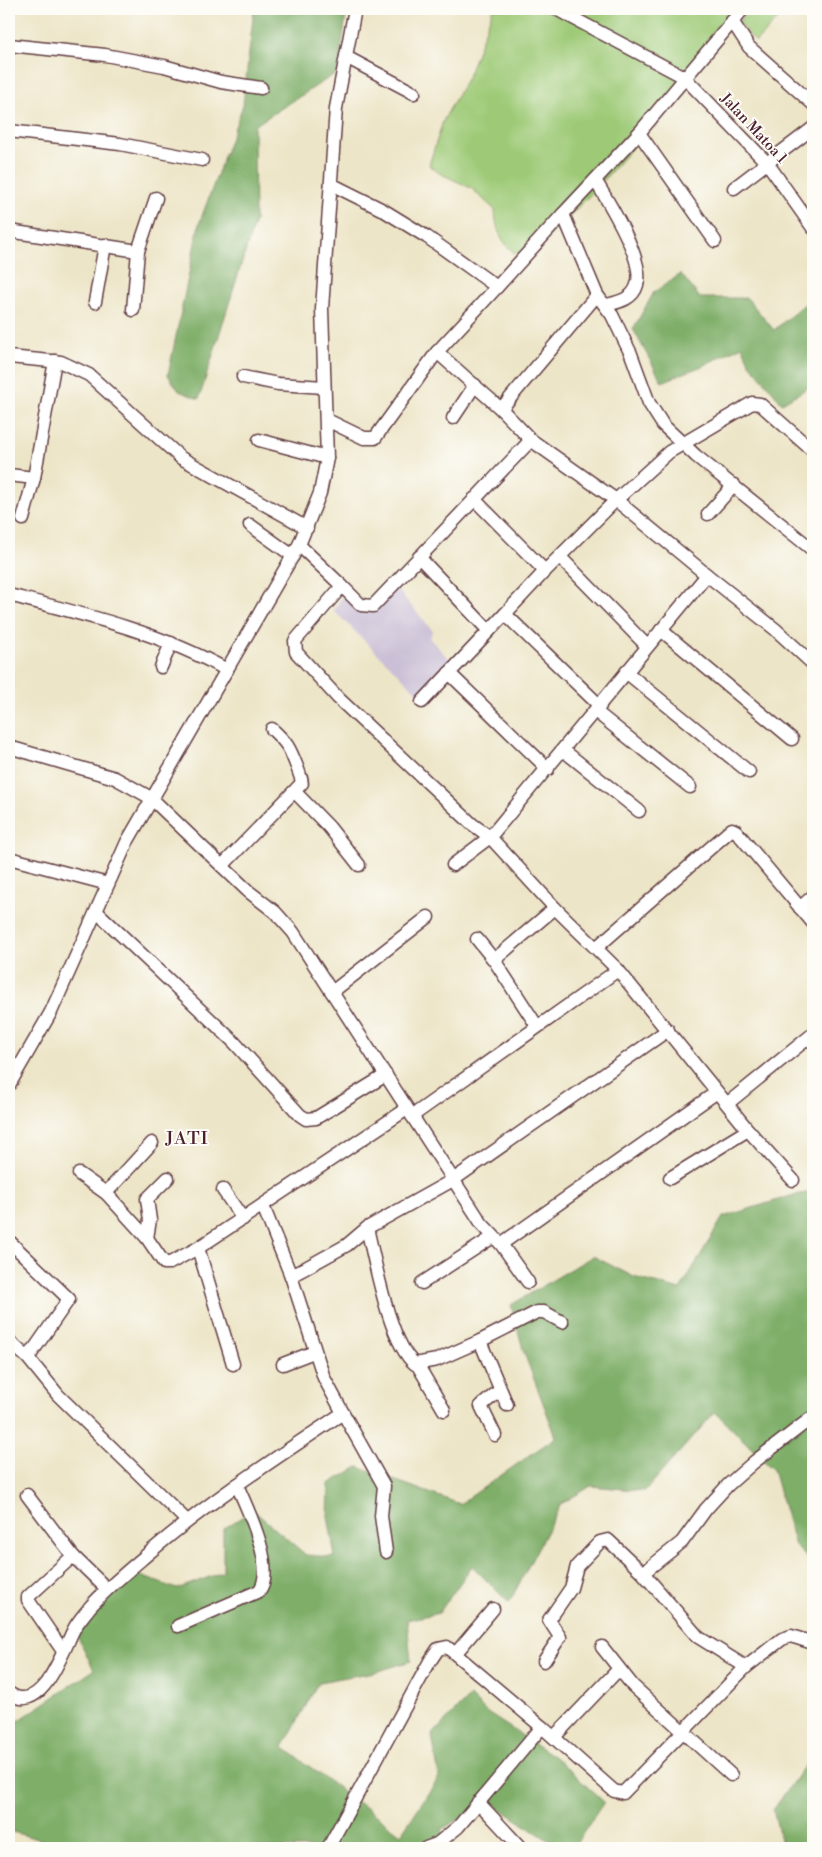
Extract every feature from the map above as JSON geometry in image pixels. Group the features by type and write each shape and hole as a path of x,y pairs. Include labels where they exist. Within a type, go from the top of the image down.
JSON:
{"street":[{"path":"9,1086 12,1072 51,1012 127,842 296,550 307,528 320,492 327,458 322,309 336,108 355,9"},
{"name":"Jalan Matoa 1","path":"556,9 684,77 768,164 813,228"},
{"path":"327,420 364,438 375,438 437,352 639,133 684,77 743,9"},
{"path":"732,22 749,47 813,104"},
{"path":"9,45 105,55 164,66 221,82 262,88"},
{"path":"346,57 414,93"},
{"path":"734,188 813,128"},
{"path":"9,131 120,144 202,160"},
{"path":"639,133 715,242"},
{"path":"595,180 615,214 634,255 639,273 637,285 631,295 624,300 606,306"},
{"path":"331,184 383,210 427,237 497,287"},
{"path":"133,310 138,251 156,198"},
{"path":"563,214 597,295 606,306 631,354 655,416 684,445 813,550"},
{"path":"9,231 138,251"},
{"path":"95,302 105,245"},
{"path":"501,409 597,295"},
{"path":"437,352 501,409 532,440 616,500 775,629 813,664"},
{"path":"9,356 55,361 75,367 89,375 181,458 307,528"},
{"path":"24,519 34,478 55,361"},
{"path":"243,378 278,384 324,387"},
{"path":"453,418 475,385"},
{"path":"422,702 545,571 561,558 616,500 669,452 756,403 813,451"},
{"path":"259,440 327,458"},
{"path":"250,525 296,550 342,586 361,605 373,606 532,440"},
{"path":"9,474 34,478"},
{"path":"708,514 734,485"},
{"path":"474,499 545,571"},
{"path":"419,557 489,631"},
{"path":"561,558 647,646"},
{"path":"453,865 490,837 598,709 647,646 707,575"},
{"path":"342,586 295,641 296,652 338,698 472,824 490,837 555,908 618,970 748,1130 793,1180"},
{"path":"9,594 95,617 172,643 227,670"},
{"path":"505,614 598,709 690,787"},
{"path":"661,630 792,739"},
{"path":"161,667 172,643"},
{"path":"626,672 749,772"},
{"path":"449,674 548,769"},
{"path":"222,866 302,784 302,776 295,766 288,746 272,729"},
{"path":"9,747 115,778 151,798 248,891 275,912 293,932 482,1224 528,1282"},
{"path":"563,750 639,811"},
{"path":"295,792 329,827 359,865"},
{"path":"596,948 732,829 736,831 813,923"},
{"path":"9,858 108,884"},
{"path":"800,908 813,896"},
{"path":"494,960 555,908"},
{"path":"97,912 234,1042 300,1115 306,1119 316,1118 386,1075"},
{"path":"332,992 428,917"},
{"path":"478,939 537,1026"},
{"path":"79,1174 106,1193 147,1238 166,1264 198,1248 409,1113 618,970"},
{"path":"291,1276 347,1245 367,1228 453,1180 668,1030"},
{"path":"728,1104 813,1034"},
{"path":"422,1283 497,1241 717,1092"},
{"path":"670,1178 748,1130"},
{"path":"106,1193 152,1142"},
{"path":"147,1238 150,1220 147,1199 168,1178"},
{"path":"224,1190 243,1219"},
{"path":"262,1206 291,1276 314,1352 327,1386 384,1486 381,1516 386,1552"},
{"path":"367,1228 385,1300 395,1329 410,1359 417,1364 444,1410"},
{"path":"9,1241 69,1299 28,1358"},
{"path":"198,1248 233,1364"},
{"path":"417,1364 437,1360 537,1312 544,1312 562,1322"},
{"path":"480,1340 507,1405"},
{"path":"9,1341 28,1358 58,1395 188,1521"},
{"path":"283,1364 314,1352"},
{"path":"495,1435 481,1406 500,1390"},
{"path":"9,1693 23,1699 38,1694 46,1684 76,1626 107,1589 188,1521 282,1452 343,1413"},
{"path":"643,1573 682,1542 706,1509 728,1485 754,1462 810,1419"},
{"path":"178,1626 260,1591 264,1585 266,1577 254,1524 237,1485"},
{"path":"27,1495 73,1556 107,1589"},
{"path":"544,1660 560,1637 550,1620 570,1588 577,1566 600,1542 608,1540 643,1573 698,1637 746,1668"},
{"path":"63,1651 28,1600 28,1597 73,1556"},
{"path":"456,1653 493,1609"},
{"path":"328,1848 430,1661 442,1646 456,1653 614,1791 619,1793 626,1791 682,1730 746,1668 782,1639 791,1636 813,1643"},
{"path":"602,1647 619,1669 648,1700 732,1775"},
{"path":"554,1737 619,1669"},
{"path":"426,1848 450,1835 542,1727"},
{"path":"478,1802 521,1848"}],"shaded area":[{"path":"349,588 370,611 396,588 433,631 429,638 453,663 420,695 333,610"}],"green space":[{"path":"254,9 347,9 338,72 254,126 255,221 199,399 179,391 168,375 199,224 243,105"},
{"path":"493,9 738,9 657,119 594,191 525,261 512,251 503,240 497,227 495,210 471,188 439,173 429,165 443,121 469,74"},
{"path":"748,9 787,9 756,42 738,23"},
{"path":"681,274 700,298 747,298 774,330 813,297 813,385 782,403 750,364 742,346 702,366 662,382 633,329 654,292"},
{"path":"813,1192 813,1564 795,1546 773,1470 715,1412 645,1491 591,1486 561,1504 509,1603 472,1566 439,1613 407,1620 411,1661 375,1672 319,1682 283,1747 401,1834 439,1777 432,1735 470,1696 486,1712 555,1757 604,1802 573,1848 560,1848 490,1802 442,1829 449,1848 50,1848 49,1842 9,1831 9,1727 94,1670 73,1627 138,1575 177,1589 223,1572 223,1529 253,1510 306,1555 335,1557 328,1516 329,1484 358,1467 460,1504 556,1437 524,1353 511,1305 593,1256 634,1277 680,1290 723,1217 794,1195"},
{"path":"813,1754 813,1848 783,1848 773,1810"}],"district":[{"name":"JATI","path":"187,1138"}]}
